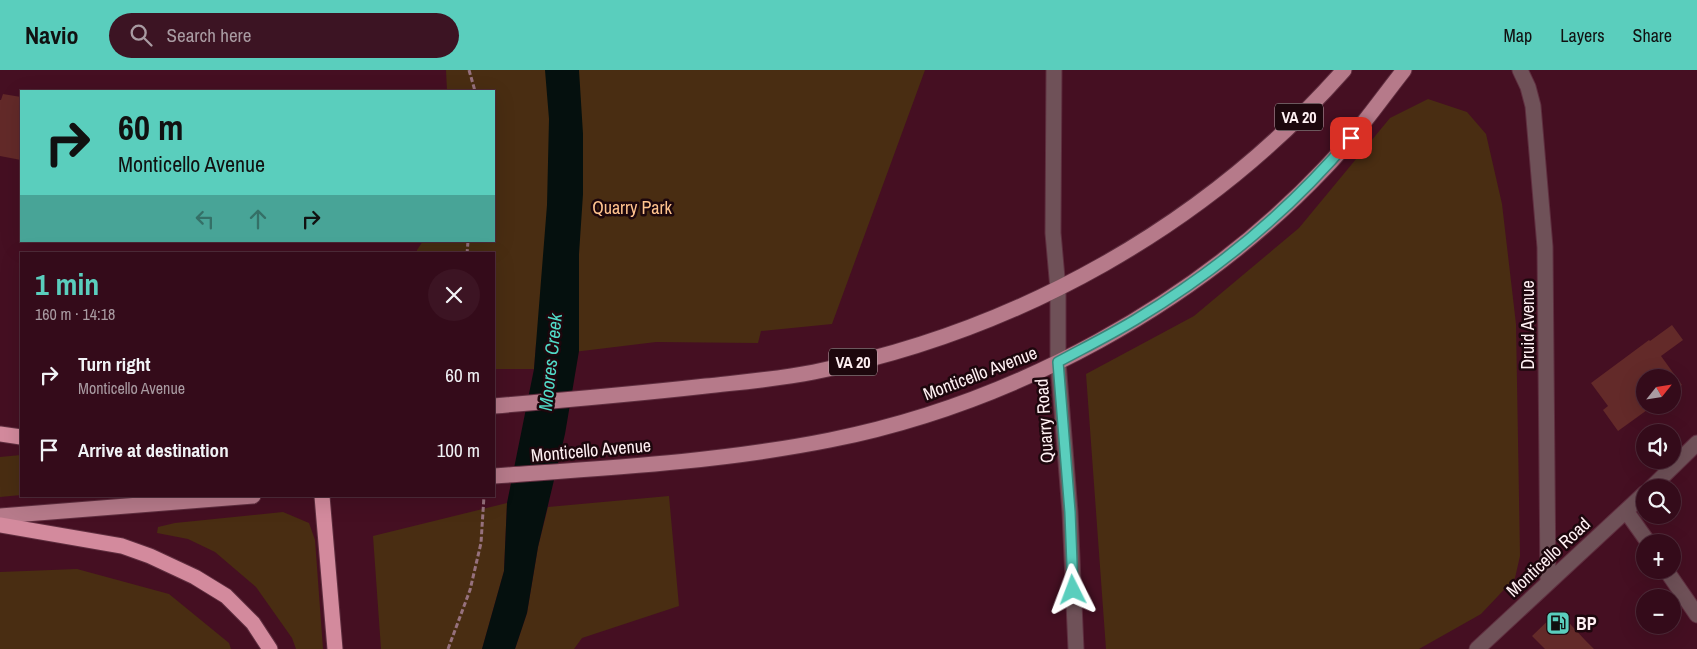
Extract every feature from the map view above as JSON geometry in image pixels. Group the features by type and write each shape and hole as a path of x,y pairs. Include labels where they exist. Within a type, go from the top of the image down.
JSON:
{"highway":[{"path":"0,434 20,437"},
{"path":"0,445 20,444"},
{"path":"322,497 335,649"},
{"path":"0,525 122,546 150,556 195,577 226,596 253,622 270,649"}],"main road":[{"name":"VA 20","path":"495,406 638,394 814,372 900,351 985,323 1058,289 1107,263 1182,215 1219,188 1283,133 1344,70"},
{"name":"Monticello Avenue","path":"495,476 755,454 832,440 909,420 995,392 1058,362 1135,320 1226,258 1291,201 1326,166 1363,123 1404,70"},
{"path":"0,516 240,497"}],"street":[{"name":"Quarry Road","path":"1054,70 1053,233 1058,289 1058,362 1070,512 1076,649"},
{"name":"Druid Avenue","path":"1520,70 1528,87 1533,106 1545,247 1548,582"},
{"path":"1660,479 1697,443"},
{"name":"Monticello Road","path":"1477,649 1636,502"},
{"path":"1626,511 1642,534"},
{"path":"1672,579 1697,615"}],"path":[{"path":"469,70 475,90"},
{"path":"448,649 470,590 481,543 484,497"}],"green space":[{"name":"Quarry Park","path":"446,70 925,70 832,324 761,331 758,343 656,342 549,355 536,344 534,369 495,369 495,252 417,252 422,242 495,242 495,90 447,90"},
{"path":"1428,99 1467,112 1486,134 1502,204 1516,324 1520,556 1515,578 1481,614 1419,649 1106,649 1086,374 1194,316 1299,228 1390,118"},
{"path":"20,455 20,495 0,497 0,457"},
{"path":"669,496 679,606 582,638 574,649 515,649 527,613 538,547 548,507"},
{"path":"507,503 504,571 482,649 381,649 373,536"},
{"path":"283,512 309,523 315,540 323,649 296,649 292,638 256,587 215,552 188,539 157,533 158,527 175,523"},
{"path":"77,569 169,594 229,643 231,649 0,649 0,572"}],"water":[{"name":"Moores Creek","path":"545,70 579,70 583,134 583,194 579,254 579,351 565,434 538,547 527,613 515,649 482,649 504,571 507,503 534,369 547,205 549,119"}],"building":[{"path":"3,94 20,97 20,160 0,156 1,100"},
{"path":"1672,325 1683,340 1661,356 1670,369 1636,369 1636,414 1642,414 1618,431 1603,410 1608,406 1591,383"},
{"name":"BP","path":"1558,611 1594,649 1545,649 1532,636"}],"place":[{"name":"BP","path":"1558,623"}],"route":[{"path":"1073,590 1070,512 1058,362 1135,320 1226,258 1291,201 1351,138"}]}
